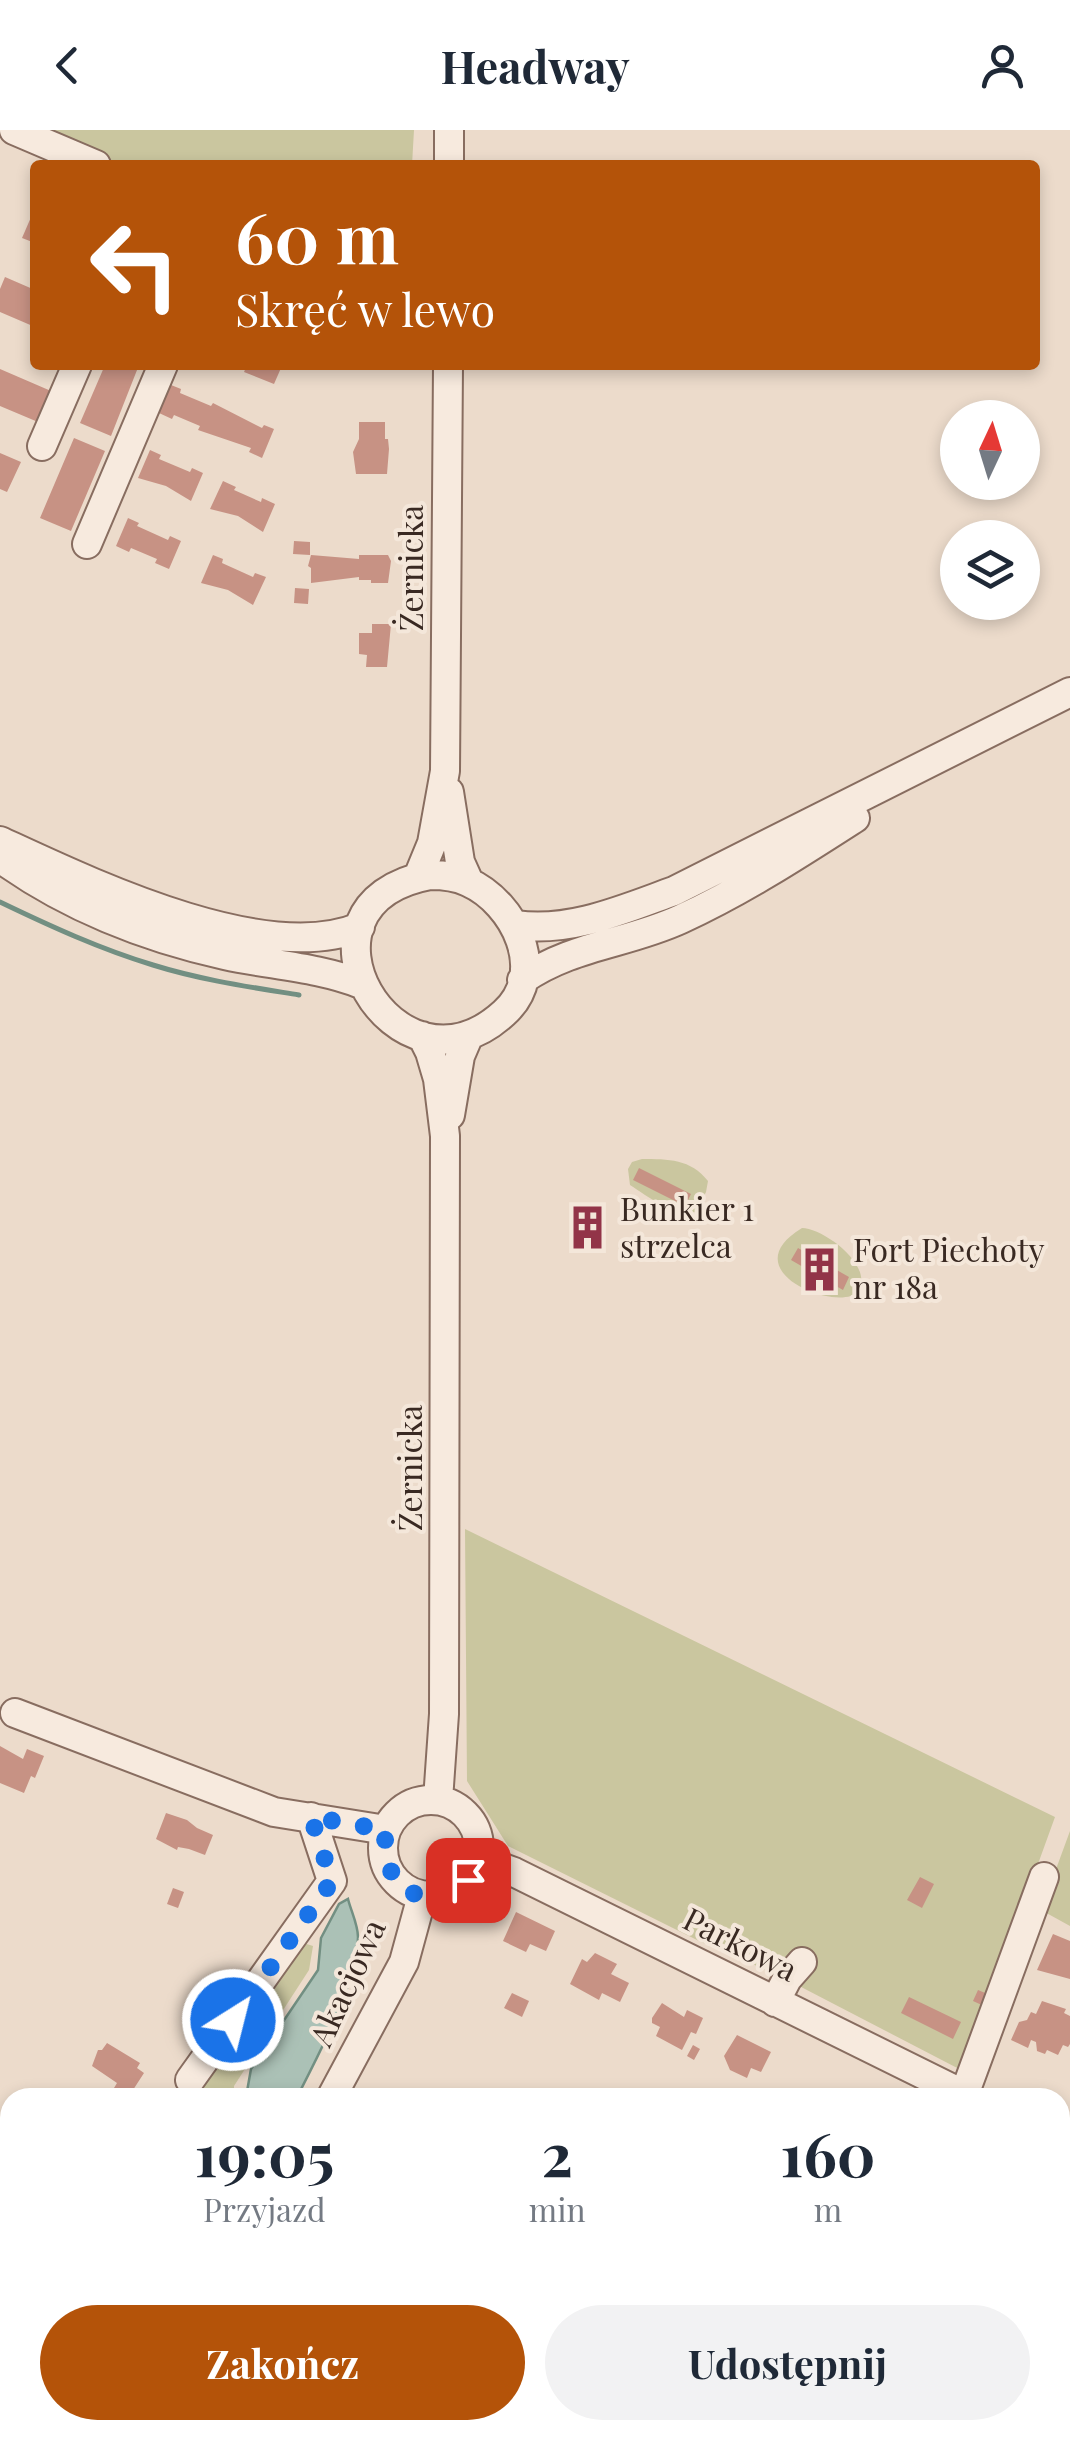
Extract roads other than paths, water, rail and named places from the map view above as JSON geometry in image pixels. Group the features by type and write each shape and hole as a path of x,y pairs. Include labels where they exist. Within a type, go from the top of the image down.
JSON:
{"street":[{"path":"14,130 84,160"},
{"path":"449,130 449,160"},
{"path":"42,446 75,370"},
{"path":"87,544 161,370"},
{"name":"Żernicka","path":"448,370 445,771 460,862 468,882"},
{"path":"516,924 558,926 612,913 674,891 1070,692"},
{"path":"522,980 563,956 678,920 787,862 961,748"},
{"name":"Żernicka","path":"418,877 432,842 445,771"},
{"path":"0,841 116,894 206,922 305,938 360,927"},
{"path":"0,858 71,903 99,914 222,955 329,974 361,984"},
{"path":"439,875 468,882 516,924 525,960 522,980 509,1009 487,1028 450,1039 422,1036 388,1018 361,984 356,957 360,927 376,900 405,881 439,875"},
{"name":"Żernicka","path":"445,1136 460,1056 468,1035"},
{"name":"Żernicka","path":"422,1036 438,1079 445,1136 444,1714 438,1800"},
{"path":"16,1713 274,1812 386,1830"},
{"path":"438,1800 455,1805 469,1818 479,1844 478,1859 468,1880 461,1885 442,1895 422,1896 404,1888 386,1866 386,1830 402,1809 416,1802 438,1800"},
{"path":"190,2080 332,1881 311,1817"},
{"name":"Parkowa","path":"478,1859 514,1872 952,2088"},
{"path":"971,2088 1044,1877"},
{"name":"Akacjowa","path":"336,2088 404,1962 422,1896"},
{"path":"776,2002 802,1962"}],"waterway":[{"path":"0,902 153,965 299,995"}],"place":[{"name":"Bunkier 1 strzelca","path":"587,1228"},
{"name":"Fort Piechoty nr 18a","path":"820,1269"}]}
